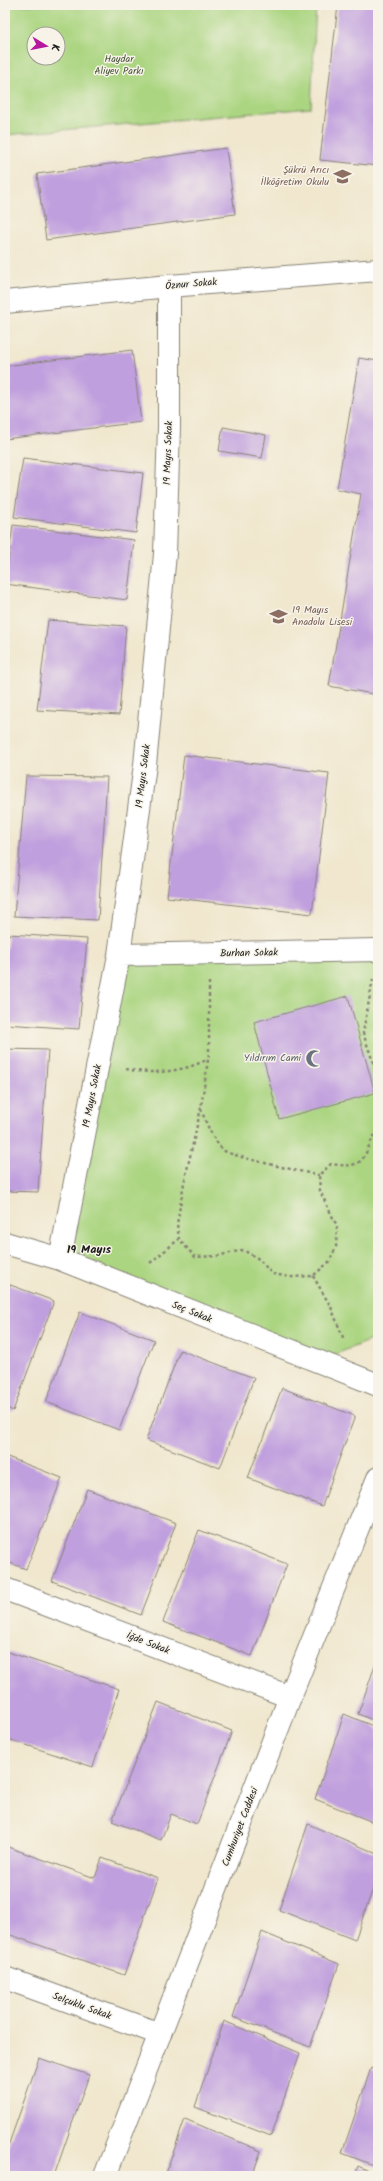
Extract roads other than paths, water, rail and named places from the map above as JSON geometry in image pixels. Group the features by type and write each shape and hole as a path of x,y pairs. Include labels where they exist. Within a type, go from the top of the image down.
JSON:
{"street":[{"name":"Öznur Sokak","path":"5,302 169,286 378,270"},
{"name":"19 Mayıs Sokak","path":"60,1259 119,955 145,765 164,554 169,427 169,286"},
{"name":"Burhan Sokak","path":"119,955 378,950"},
{"name":"Seç Sokak","path":"5,1243 60,1259 378,1386"},
{"name":"Cumhuriyet Caddesi","path":"105,2176 290,1697 378,1478"},
{"name":"İğde Sokak","path":"5,1589 290,1697"},
{"name":"Selçuklu Sokak","path":"5,1978 160,2034"}],"place":[{"name":"Şükrü Arıcı İlköğretim Okulu","path":"342,176"},
{"name":"19 Mayıs Anadolu Lisesi","path":"279,616"},
{"name":"Yıldırım Cami","path":"314,1058"}],"district":[{"name":"19 Mayıs","path":"89,1249"}],"park label":[{"name":"Haydar Aliyev Parkı","path":"119,64"}]}
